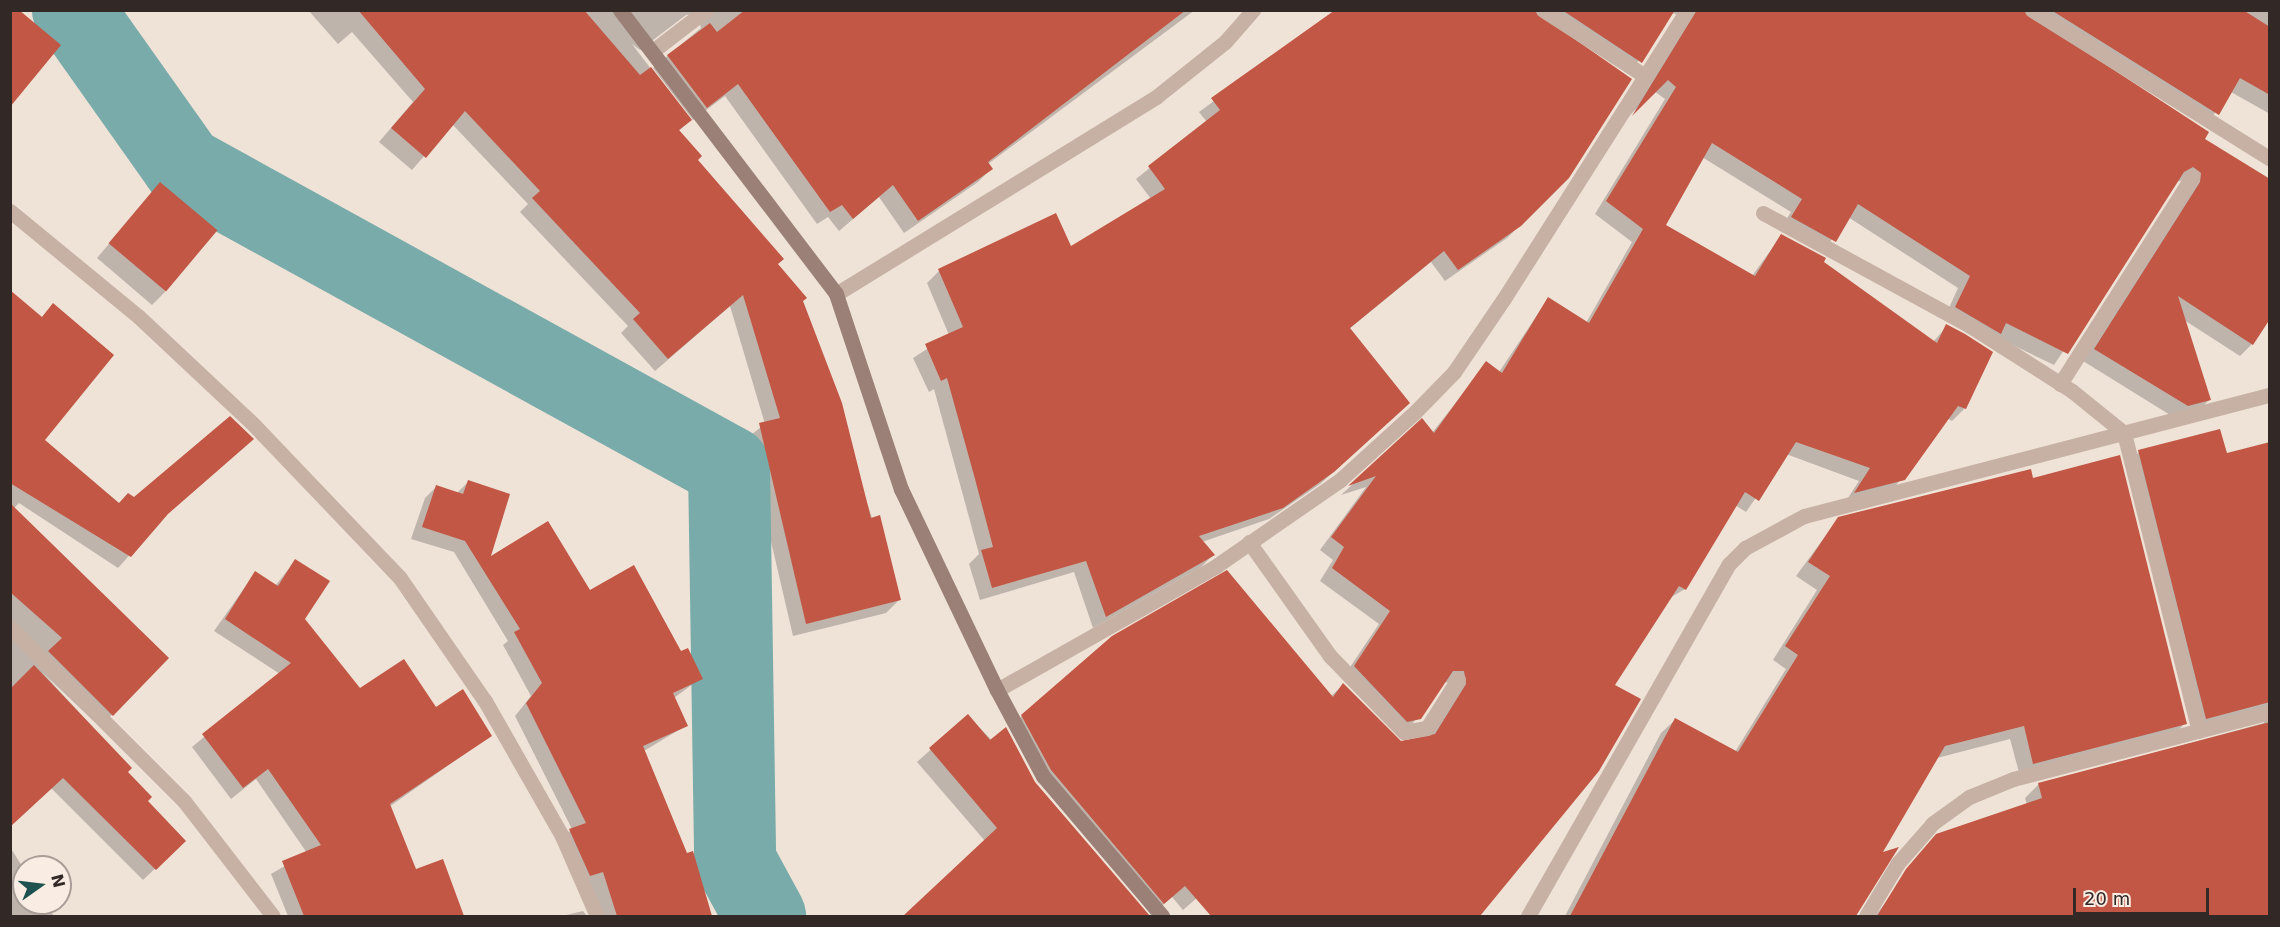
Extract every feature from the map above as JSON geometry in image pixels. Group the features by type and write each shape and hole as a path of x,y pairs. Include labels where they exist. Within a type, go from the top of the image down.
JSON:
{"street":[{"path":"620,10 654,50 836,294 901,489 997,690 1043,776 1162,916"},
{"path":"654,50 706,10"},
{"path":"836,294 1156,97 1225,42 1252,10"},
{"path":"1543,10 1645,76"},
{"path":"997,690 1249,542 1340,480 1454,372 1687,10"},
{"path":"2032,10 2270,159"},
{"path":"2060,384 2192,177"},
{"path":"10,211 139,317 252,423 400,578 485,701 562,836 597,916"},
{"path":"1763,213 1970,326 2060,384 2124,433 2199,731"},
{"path":"1528,916 1729,564 1745,548 1804,516 2270,395"},
{"path":"1249,542 1330,656 1404,732 1427,728 1458,678"},
{"path":"10,627 184,801 273,916"},
{"path":"1866,916 1898,863 1933,824 1969,797 2013,779 2270,712"}],"building":[{"path":"10,10 19,10 61,45 10,107"},
{"path":"358,10 584,10 640,75 651,67 692,120 679,130 702,156 698,160 784,259 778,264 807,298 803,301 842,403 871,518 880,515 901,600 806,624 759,423 780,418 743,295 668,359 633,319 640,313 532,198 540,191 465,111 426,158 391,128 425,89"},
{"path":"745,10 1186,10 988,162 993,169 918,221 893,185 853,219 842,205 830,212 738,84 707,108 667,55 710,23 717,32"},
{"path":"1335,10 1533,10 1632,79 1569,178 1521,226 1458,270 1444,251 1350,328 1410,403 1334,472 1283,508 1199,536 1215,555 1106,617 1086,561 992,588 981,550 993,547 975,479 947,378 941,381 925,344 963,327 938,269 1056,213 1071,246 1165,189 1148,166 1220,110 1211,98"},
{"path":"1562,10 1675,10 1642,63"},
{"path":"1697,10 2022,10 2209,132 2205,139 2270,179 2270,319 2253,345 2178,296 2211,400 2188,406 2094,349 2200,182 2201,173 2193,167 2184,172 2068,354 2006,323 2001,334 1955,307 1970,276 1858,204 1836,242 1791,217 1802,199 1712,143 1666,225 1755,276 1781,234 1826,258 1824,262 1937,343 1946,324 1965,334 1993,352 1966,409 1958,406 1905,480 1854,493 1870,468 1796,442 1759,501 1745,492 1686,590 1679,586 1615,685 1641,699 1599,771 1480,916 1211,916 1185,886 1164,904 1051,770 1021,715 1112,636 1227,570 1333,697 1343,683 1401,741 1435,734 1466,684 1464,671 1453,671 1421,719 1407,722 1354,666 1390,611 1332,568 1344,547 1331,537 1376,476 1348,486 1422,418 1434,433 1486,361 1502,373 1548,297 1589,323 1643,229 1606,201 1676,87 1668,80 1632,116"},
{"path":"2051,10 2243,10 2270,27 2270,95 2240,78 2219,115"},
{"path":"160,182 217,230 166,291 109,243"},
{"path":"10,290 42,317 53,303 114,355 45,440 119,503 128,493 134,497 230,416 254,439 168,514 131,557 10,483"},
{"path":"2220,429 2227,453 2270,442 2270,702 2206,719 2138,450"},
{"path":"2120,455 2187,724 2033,764 2024,726 1945,746 1883,852 1899,847 1856,916 1570,916 1675,718 1738,752 1798,655 1785,646 1830,576 1808,562 1838,517 2031,469 2033,478"},
{"path":"468,480 510,494 491,556 548,521 590,590 634,565 681,651 688,648 703,679 673,693 688,726 643,746 687,853 693,851 712,916 617,916 603,872 590,876 569,829 586,823 526,703 542,683 514,632 520,629 465,541 422,527 436,485 463,494"},
{"path":"10,503 169,658 113,716 48,651 62,638 10,592"},
{"path":"295,559 330,581 305,619 360,688 404,659 436,707 463,689 492,736 390,804 416,869 443,859 464,916 304,916 282,861 321,845 268,769 243,788 202,734 291,663 225,619 255,571 278,586"},
{"path":"34,665 132,768 128,772 152,797 148,801 186,841 156,870 63,778 10,827 10,689"},
{"path":"968,714 990,740 1006,727 1035,782 1150,916 903,916 997,828 929,748"},
{"path":"2270,722 2270,916 1877,916 1906,869 1936,834 2042,798 2038,783"}],"waterway":[{"path":"73,10 184,167 729,467 735,861 765,916"}]}
